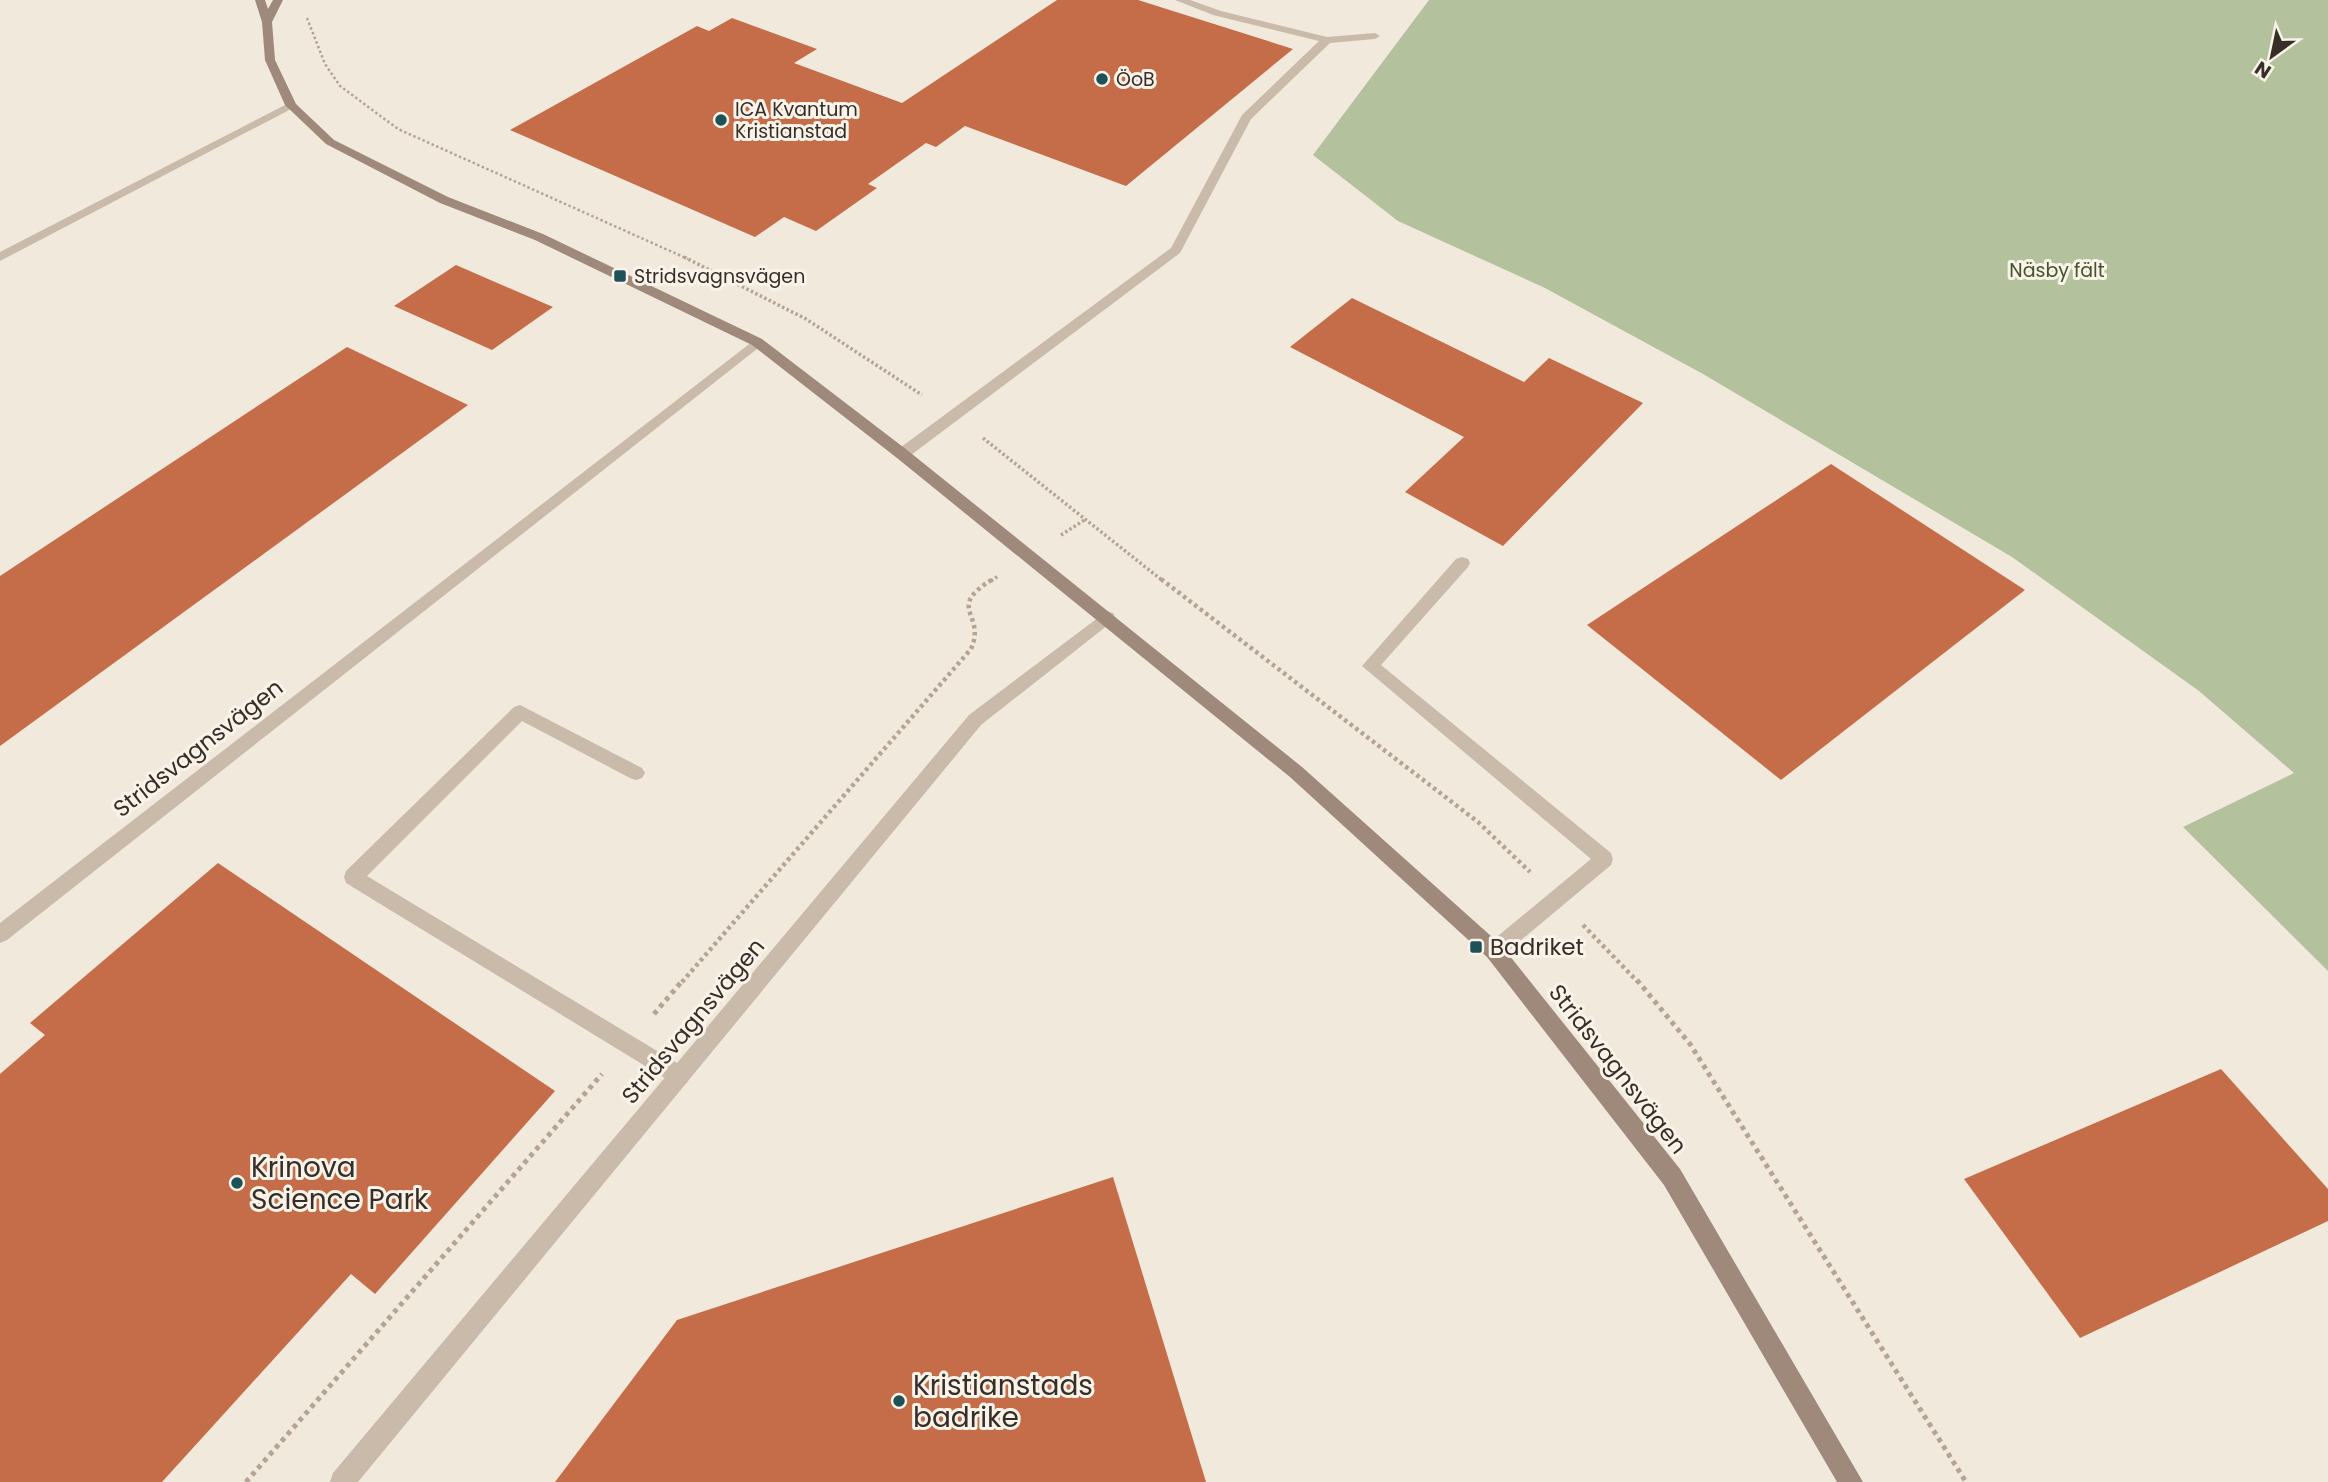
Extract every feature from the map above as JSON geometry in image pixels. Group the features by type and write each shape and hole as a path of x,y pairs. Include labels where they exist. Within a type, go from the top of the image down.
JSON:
{"street":[{"name":"Stridsvagnsvägen","path":"260,0 267,22 270,61 291,105 330,142 444,200 538,237 757,342 1107,617 1296,772 1494,951 1672,1177 1851,1482"},
{"path":"267,22 278,0"},
{"path":"1180,0 1217,13 1327,40 1375,36"},
{"path":"902,454 1176,250 1246,117 1327,40"},
{"path":"0,257 291,105"},
{"name":"Stridsvagnsvägen","path":"0,934 757,342"},
{"path":"1462,563 1370,666 1604,859 1494,951"},
{"name":"Stridsvagnsvägen","path":"342,1482 975,720 1107,617"},
{"path":"636,773 520,712 354,877 680,1076"}],"path":[{"path":"247,1482 971,649 978,637 977,628 967,610 968,600 975,592 1027,556 1086,519"}],"green space":[{"name":"Näsby fält","path":"1429,0 2328,0 2328,971 2183,827 2294,773 2199,691 2012,557 1703,374 1545,288 1398,221 1313,155"}],"building":[{"path":"1057,0 1138,0 1293,49 1126,186 965,126 936,147 926,143 868,184 877,188 816,231 784,217 755,237 510,130 697,26 709,31 732,18 817,49 794,63 902,103"},
{"path":"456,265 553,307 492,350 394,306"},
{"path":"1352,298 1524,382 1549,358 1643,403 1503,546 1405,492 1464,437 1290,347"},
{"path":"347,347 468,405 0,746 0,576"},
{"path":"1831,464 2025,590 1781,780 1587,625"},
{"name":"Krinova Science Park","path":"218,863 555,1091 375,1294 351,1274 162,1482 0,1482 0,1074 45,1035 30,1023"},
{"path":"2221,1069 2328,1189 2328,1221 2080,1338 1964,1179"},
{"name":"Kristianstads badrike","path":"1113,1177 1206,1482 555,1482 677,1320"}],"place":[{"name":"ÖoB","path":"1102,79"},
{"name":"ICA Kvantum Kristianstad","path":"721,120"},
{"name":"Stridsvagnsvägen","path":"620,276"},
{"name":"Badriket","path":"1476,947"},
{"name":"Krinova Science Park","path":"237,1183"},
{"name":"Kristianstads badrike","path":"899,1401"}]}
